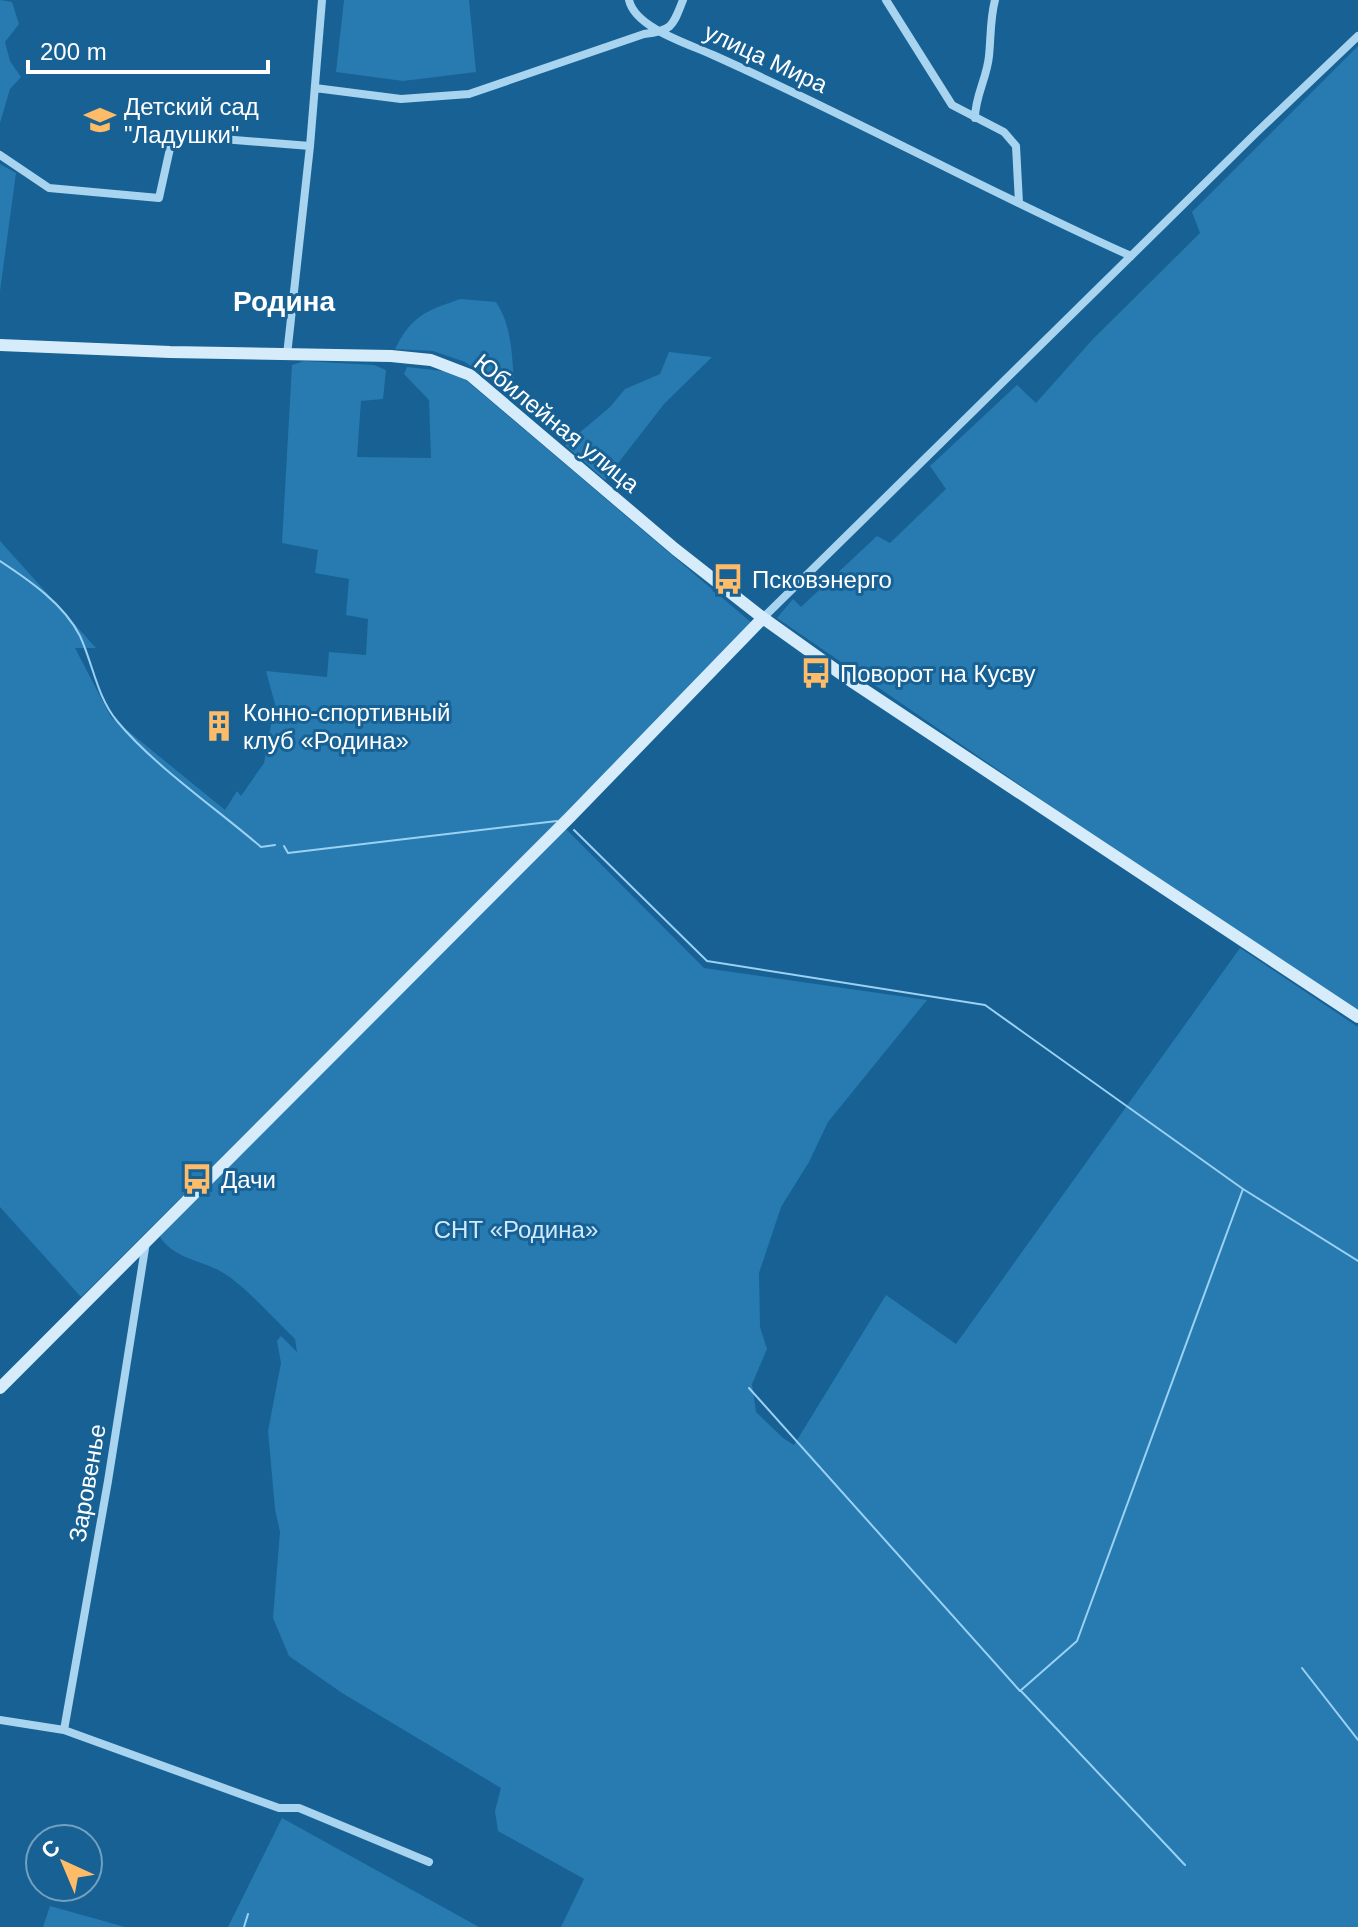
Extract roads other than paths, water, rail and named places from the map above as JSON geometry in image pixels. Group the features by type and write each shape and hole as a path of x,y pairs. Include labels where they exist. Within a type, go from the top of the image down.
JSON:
{"street":[{"path":"287,355 322,0"},
{"name":"улица Мира","path":"629,0 630,6 643,21 662,32 773,82 1131,256"},
{"path":"315,88 401,99 469,94 644,34 662,32 671,27 683,0"},
{"path":"886,0 952,105 1004,132 1016,146 1019,203"},
{"path":"975,118 975,103 989,59 990,16 995,0"},
{"path":"0,1388 570,817 763,618 1358,36"},
{"path":"0,155 49,188 159,198 173,135 310,146"},
{"name":"Юбилейная улица","path":"0,345 391,356 431,360 470,375 675,549 763,618 854,683 1358,1017"},
{"name":"Заровенье","path":"64,1730 146,1242"},
{"path":"0,1720 64,1730 279,1808 299,1808 429,1862"}],"waterway":[{"path":"0,561 65,613 80,636 110,712 132,737 167,770 261,847 275,845"},
{"path":"284,846 288,853 557,821"},
{"path":"574,830 707,961 985,1005 1243,1189 1358,1261"},
{"path":"749,1388 1020,1691 1077,1641 1243,1189"},
{"path":"1302,1668 1358,1740"},
{"path":"1021,1691 1185,1865"},
{"path":"244,1927 248,1914"}],"place":[{"name":"Детский сад \"Ладушки\"","path":"100,120"},
{"name":"Псковэнерго","path":"728,579"},
{"name":"Поворот на Кусву","path":"816,673"},
{"name":"Конно-спортивный клуб «Родина»","path":"219,726"},
{"name":"Дачи","path":"197,1179"}],"district":[{"name":"Родина","path":"284,301"}],"park label":[{"name":"СНТ «Родина»","path":"516,1229"}]}
